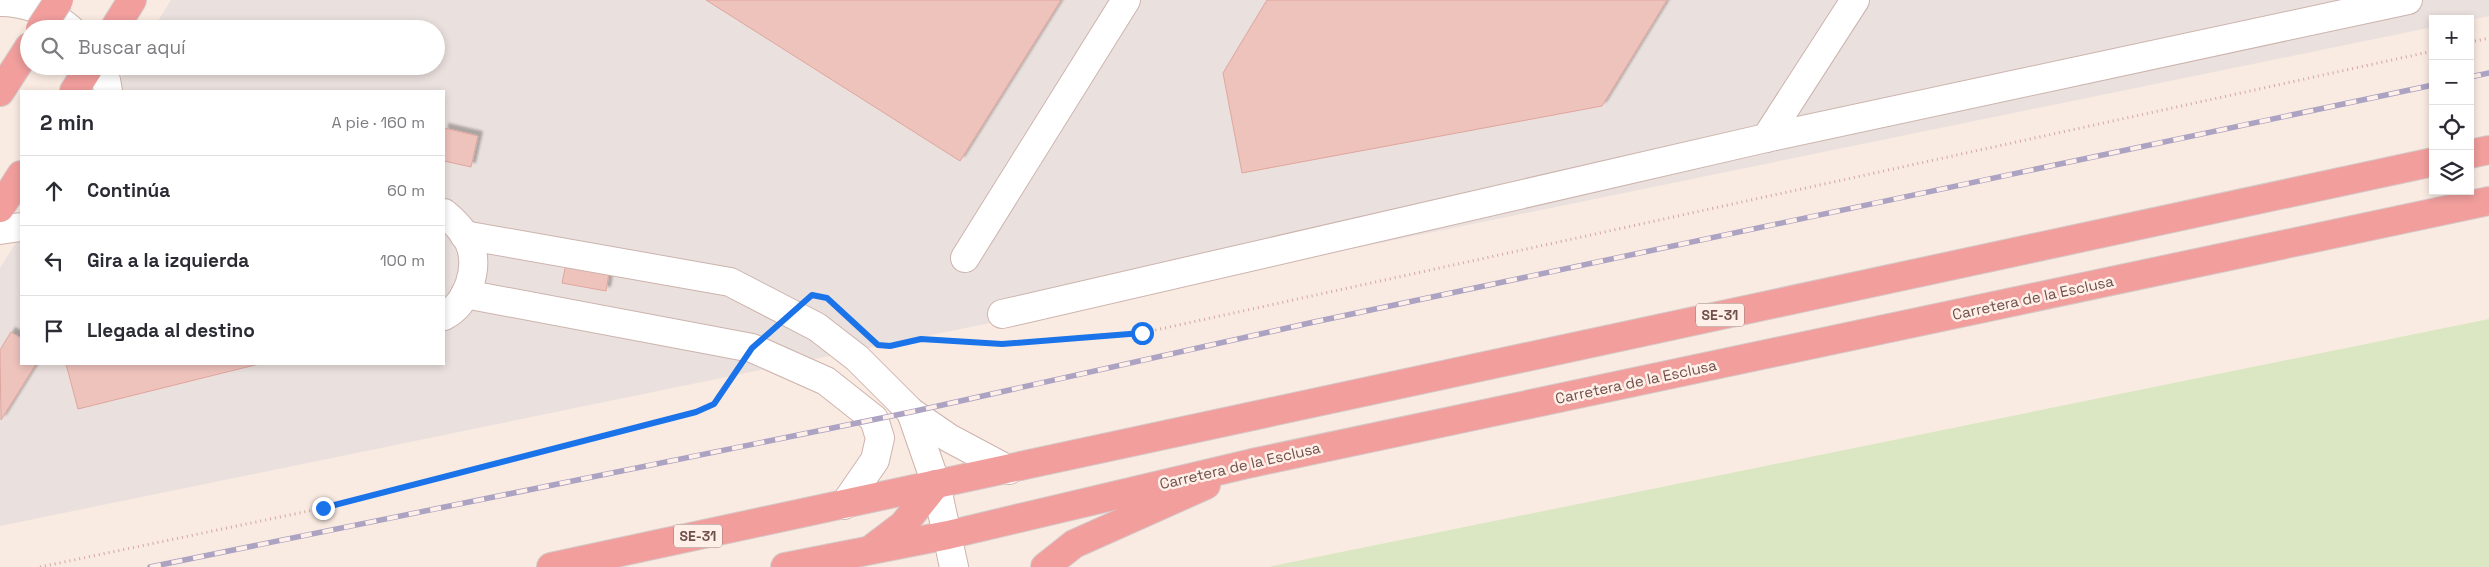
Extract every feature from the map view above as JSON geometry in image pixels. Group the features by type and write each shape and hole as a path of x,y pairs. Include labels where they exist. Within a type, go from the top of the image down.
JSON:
{"highway":[{"path":"46,20 59,0"},
{"path":"120,20 132,0"},
{"path":"0,92 20,61"},
{"path":"75,90 84,75"},
{"path":"2474,153 2489,150"},
{"name":"SE-31","path":"551,567 2429,163"},
{"path":"0,208 20,177"},
{"name":"Carretera de la Esclusa","path":"785,567 948,536 1252,463 2489,201"},
{"path":"1045,567 1074,544 1146,514 1252,463"},
{"path":"868,551 903,525 936,484"}],"street":[{"path":"965,258 1126,0"},
{"path":"1766,138 1855,0"},
{"path":"1002,314 1766,138 2408,0"},
{"path":"0,2 17,2 60,20"},
{"path":"104,75 108,90"},
{"path":"445,214 464,234 469,243 473,262 471,282 462,300 445,315"},
{"path":"0,230 20,227"},
{"path":"464,234 730,282 817,328 857,358 911,412 949,438 1008,470"},
{"path":"465,294 752,348 826,382 874,420 880,438 876,460 844,505"},
{"path":"911,412 936,484 954,567"}],"path":[{"path":"2474,41 2489,38"},
{"path":"1039,342 1142,333 2429,52"},
{"path":"884,346 921,339 993,344"},
{"path":"40,567 323,508 696,412 714,404 752,348"}],"shaded area":[{"path":"171,0 2489,0 2489,16 2474,19 2474,15 2429,15 2429,28 0,526 0,268 20,237 20,365 445,365 445,90 114,90 123,75 445,75 445,20 159,20"}],"green space":[{"path":"2489,319 2489,567 1268,567"}],"building":[{"path":"706,0 1061,0 960,161"},
{"path":"1267,0 1667,0 1602,106 1242,173 1223,73"},
{"path":"445,128 478,136 471,167 445,161"},
{"path":"567,259 610,267 606,291 562,283"},
{"path":"11,332 20,337 20,365 35,365 1,420 0,350"},
{"path":"66,365 255,365 78,409"}],"railway":[{"path":"2474,76 2489,73"},
{"path":"150,567 911,412 1314,322 2429,86"}],"route":[{"path":"323,508 696,412 714,404 752,348 812,295 827,298 878,345 890,346 921,339 1002,344 1142,333"}]}
